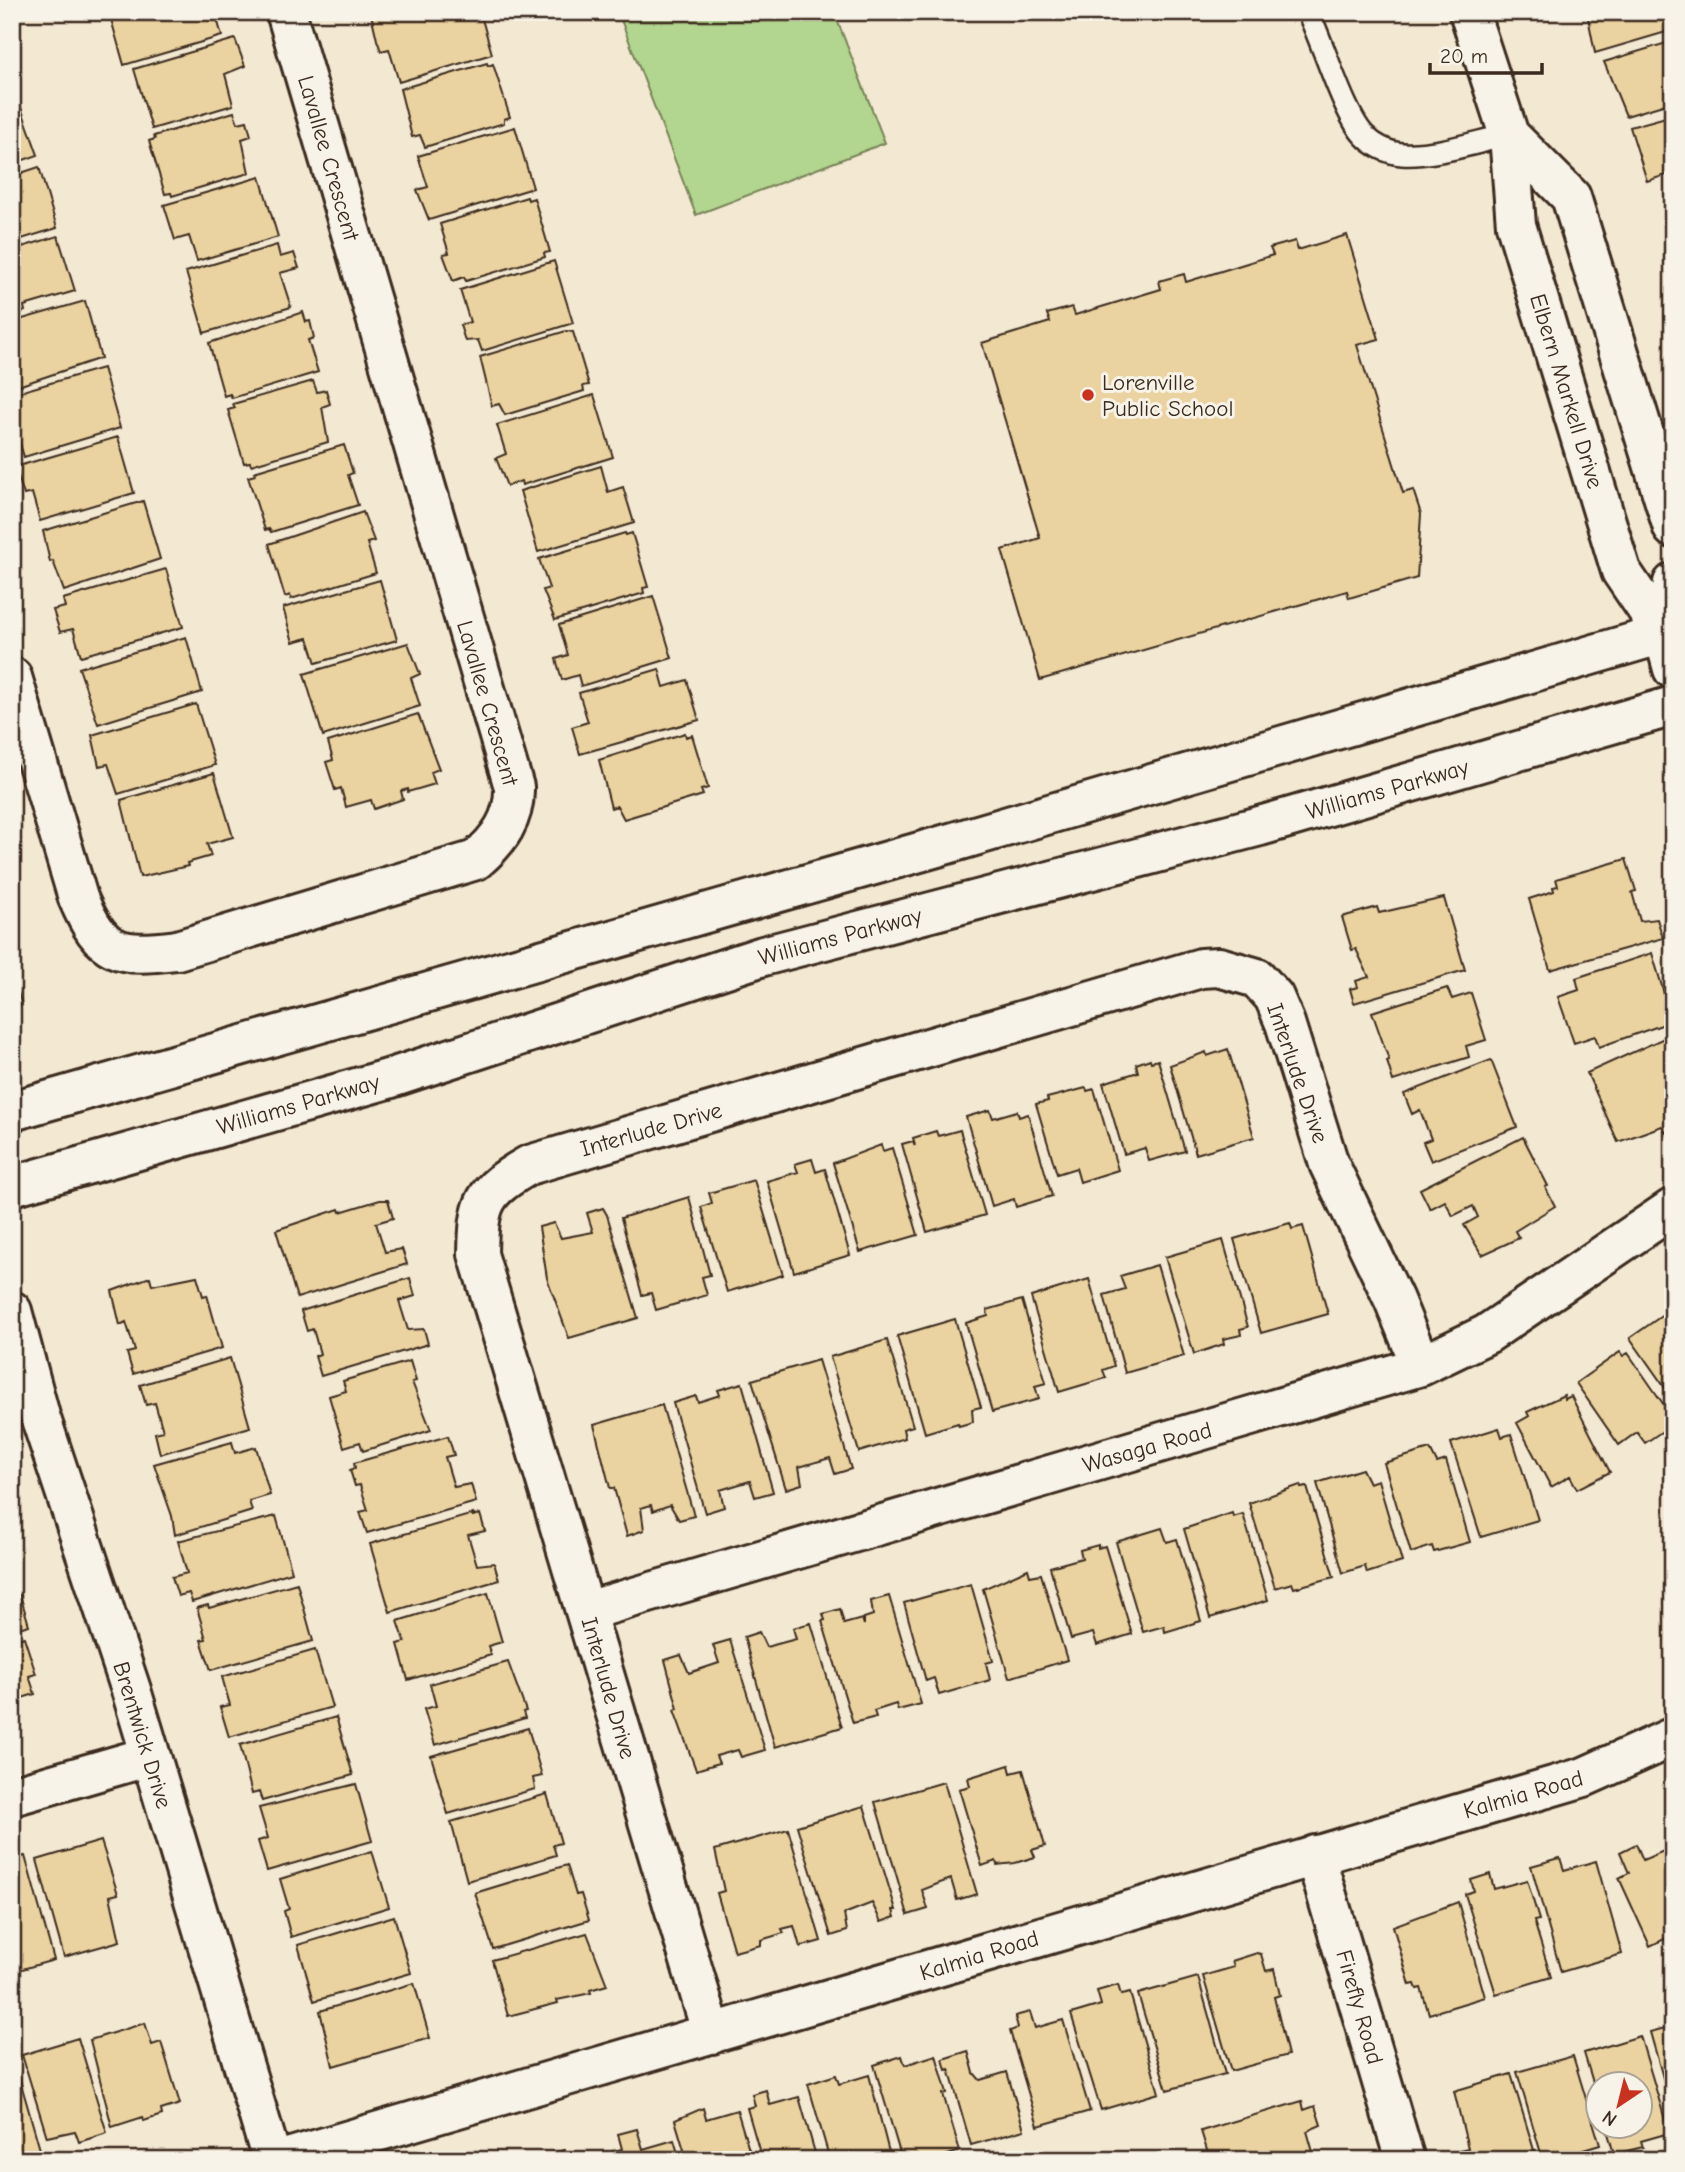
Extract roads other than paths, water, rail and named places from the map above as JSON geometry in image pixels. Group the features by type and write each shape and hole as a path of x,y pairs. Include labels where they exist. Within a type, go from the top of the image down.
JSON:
{"street":[{"name":"Lavallee Crescent","path":"12,677 78,898 91,928 111,947 135,955 177,950 476,860 492,846 508,821 514,801 514,787 286,12"},
{"name":"Elbern Markell Drive","path":"1469,12 1508,135 1516,225 1621,571 1670,644"},
{"name":"Elbern Markell Drive","path":"1508,135 1571,197 1673,528"},
{"path":"12,1111 950,843 1670,644 1673,583"},
{"name":"Williams Parkway","path":"12,1186 388,1079 763,956 1223,836 1673,706"},
{"name":"Interlude Drive","path":"712,2034 478,1254 478,1213 506,1178 529,1165 1201,968 1219,967 1257,978 1274,997 1285,1023 1329,1164 1394,1300 1421,1366"},
{"name":"Wasaga Road","path":"587,1611 1421,1366 1487,1334 1673,1208"},
{"name":"Brentwick Drive","path":"12,1311 40,1416 150,1756 272,2160"},
{"name":"Kalmia Road","path":"281,2160 1584,1777 1673,1737"},
{"path":"12,1796 150,1756"},
{"name":"Firefly Road","path":"1315,1855 1405,2160"}],"lane":[{"path":"1308,12 1350,113 1363,135 1379,148 1400,154 1422,153 1508,135"}],"place":[{"name":"Lorenville Public School","path":"1088,395"}]}
